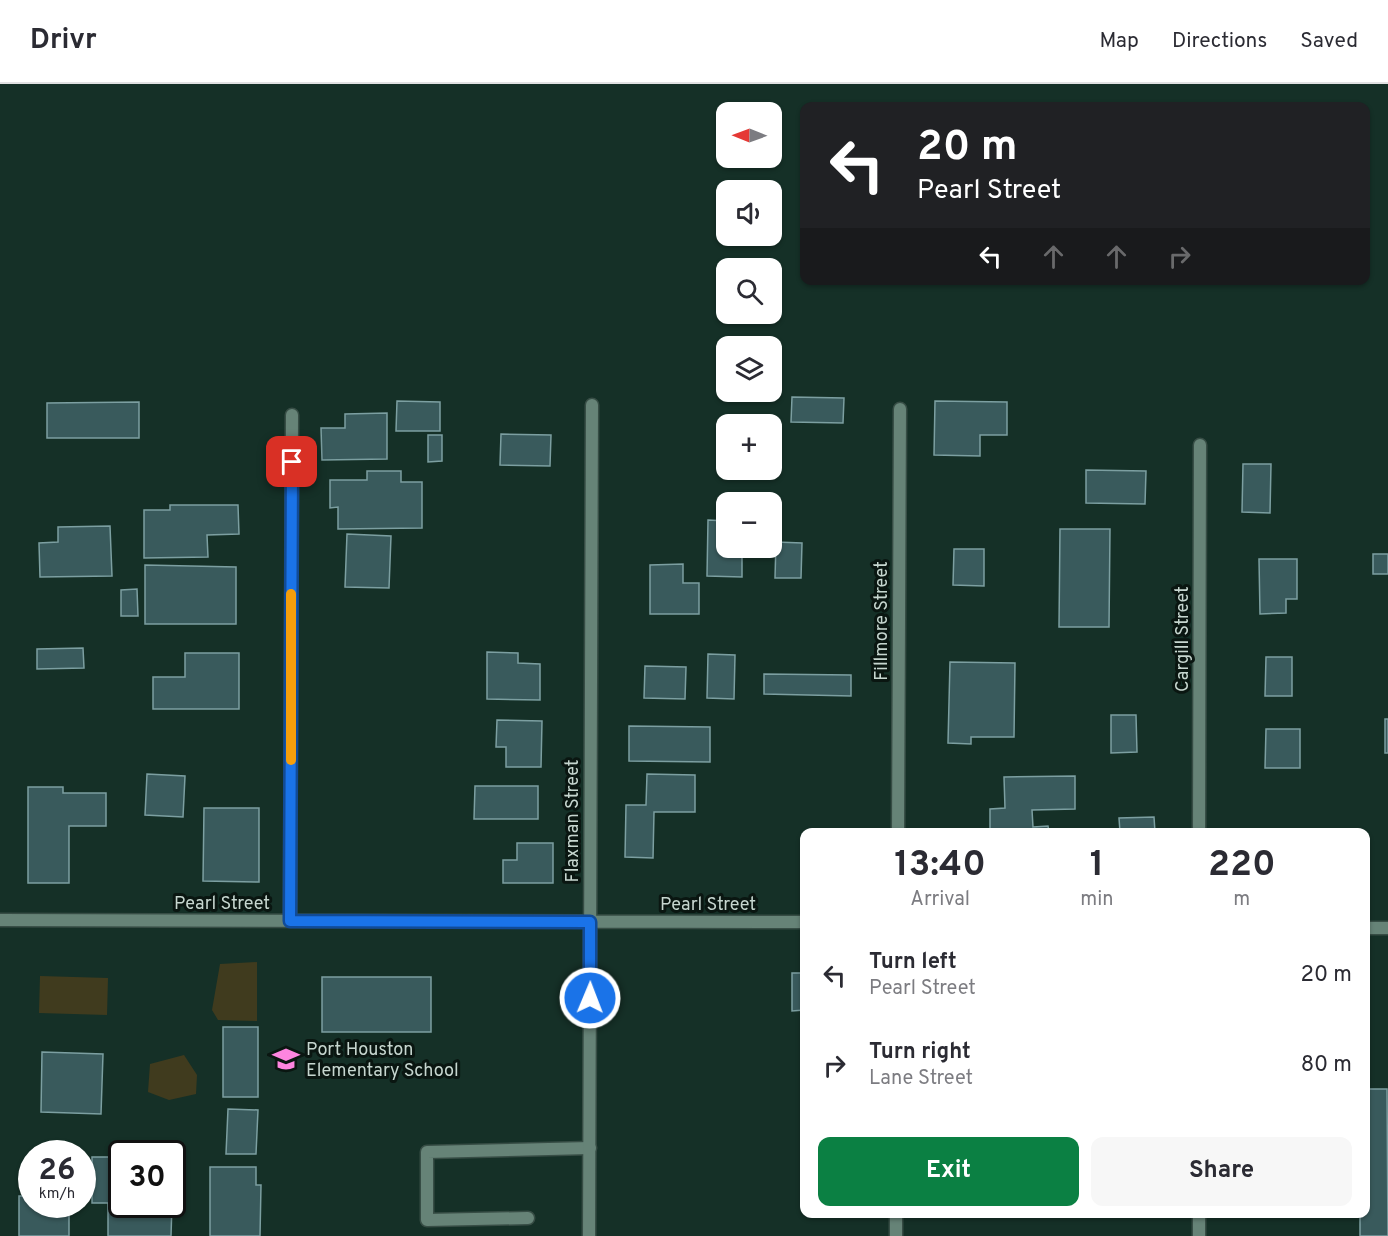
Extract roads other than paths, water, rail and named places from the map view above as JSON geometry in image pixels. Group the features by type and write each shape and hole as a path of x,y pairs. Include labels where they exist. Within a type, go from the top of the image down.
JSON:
{"street":[{"name":"Flaxman Street","path":"589,1236 592,405"},
{"name":"Fillmore Street","path":"898,828 900,409"},
{"path":"290,921 292,415"},
{"name":"Cargill Street","path":"1199,828 1200,445"},
{"name":"Pearl Street","path":"0,920 800,922"},
{"path":"1370,928 1388,928"},
{"path":"528,1218 427,1220 427,1152 590,1148"},
{"path":"896,1218 896,1236"},
{"path":"1199,1218 1199,1236"}],"place":[{"name":"Port Houston Elementary School","path":"286,1059"}]}
